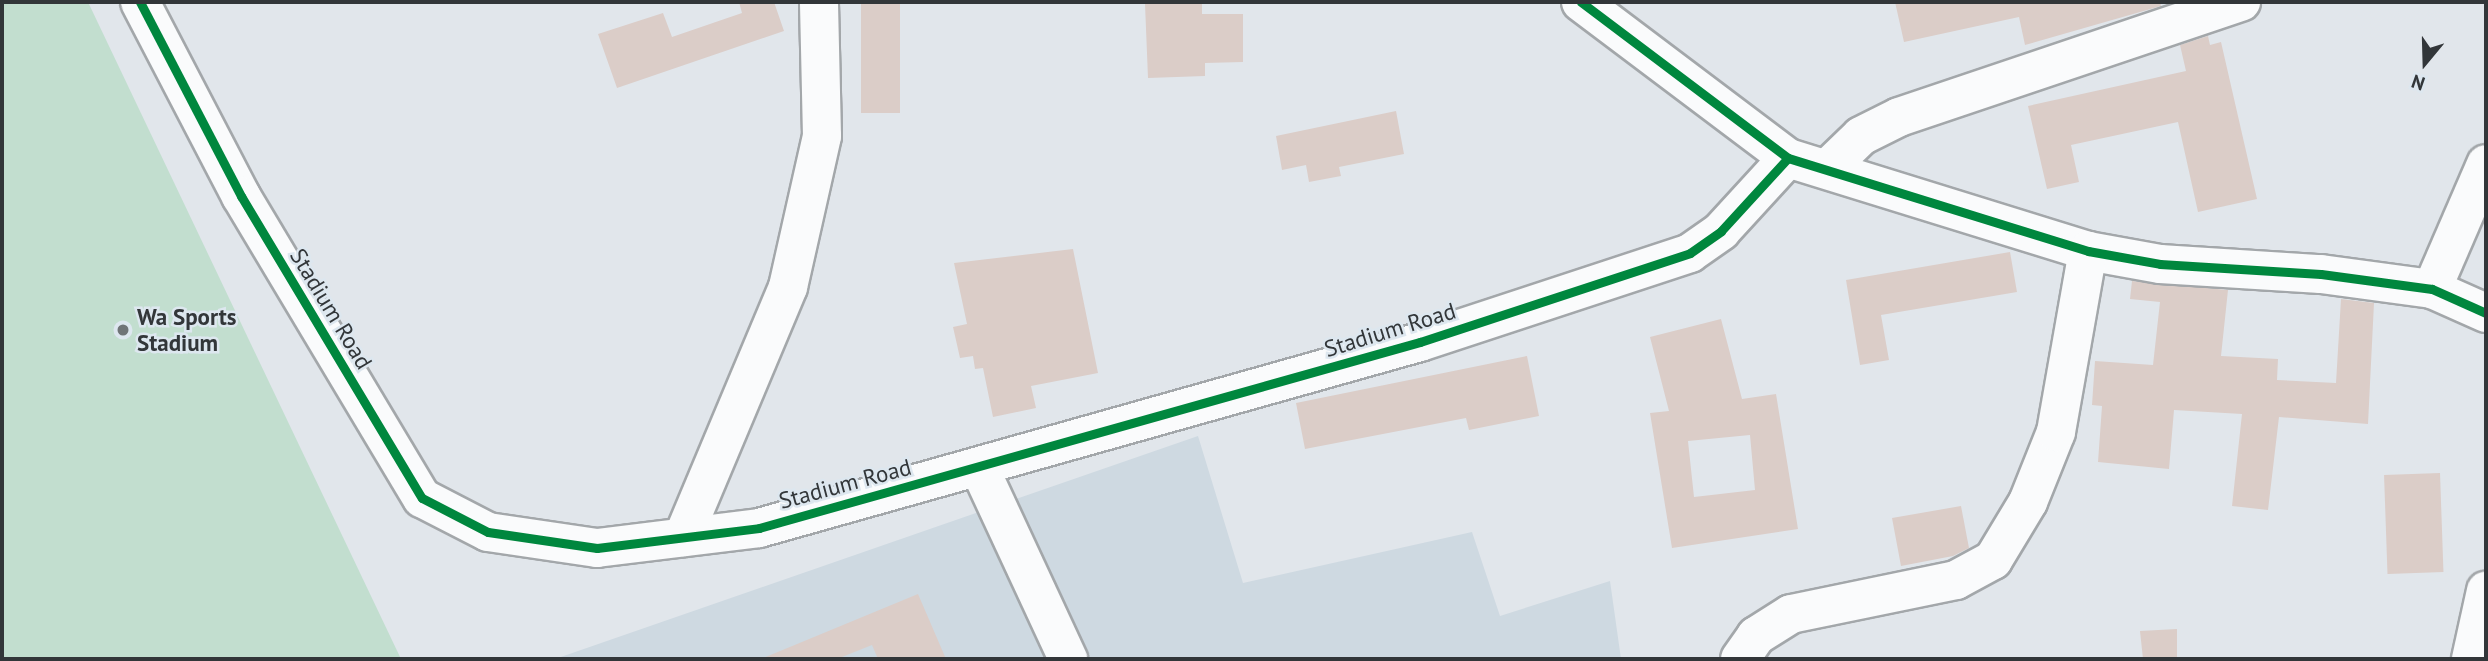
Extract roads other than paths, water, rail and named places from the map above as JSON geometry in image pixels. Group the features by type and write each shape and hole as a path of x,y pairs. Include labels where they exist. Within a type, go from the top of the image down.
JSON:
{"street":[{"name":"Stadium Road","path":"140,2 241,196 422,498 449,515 502,534 597,548 759,528 1420,342 1690,253 1721,231 1788,158"},
{"path":"683,537 788,287 822,136 819,2"},
{"path":"1581,2 1788,158 2088,251 2160,264 2321,274 2432,289 2486,313"},
{"path":"1826,169 1861,136 1899,117 2230,3"},
{"path":"2432,289 2486,164"},
{"path":"1740,659 1756,636 1791,614 1956,580 1993,560 2028,502 2056,432 2088,251"},
{"path":"979,467 1068,659"},
{"path":"2471,659 2486,591"}],"place":[{"name":"Wa Sports Stadium","path":"123,330"}]}
